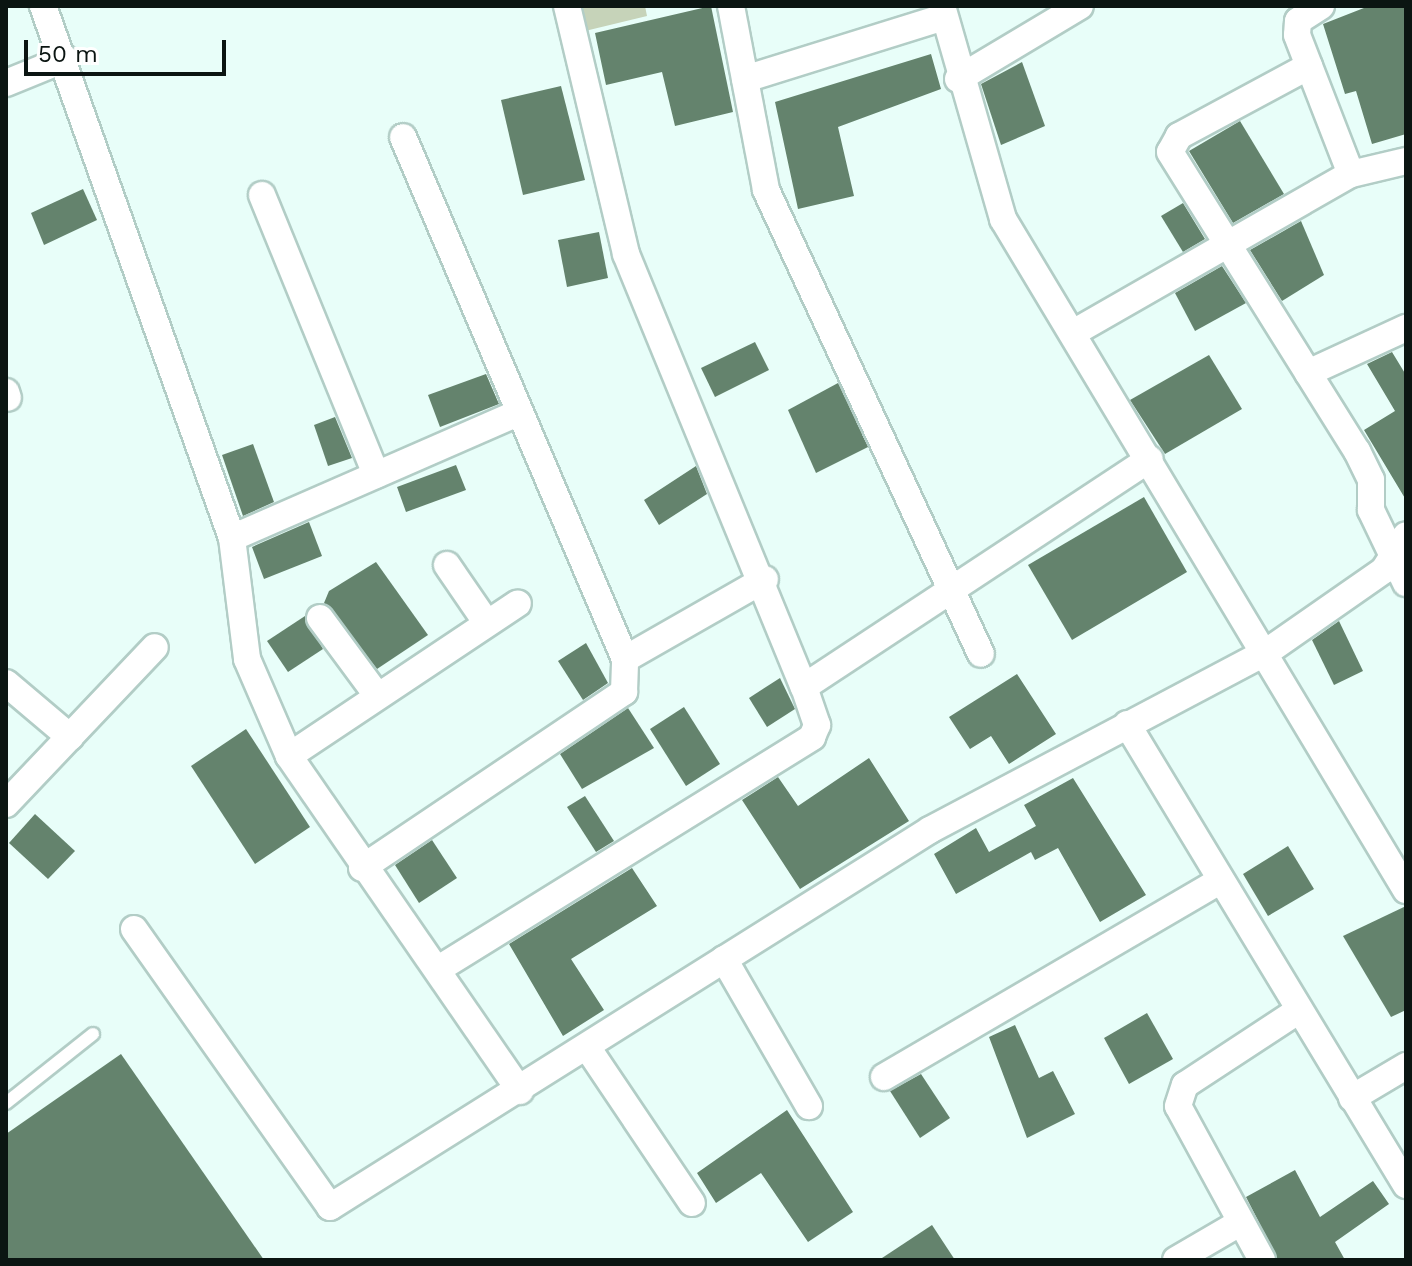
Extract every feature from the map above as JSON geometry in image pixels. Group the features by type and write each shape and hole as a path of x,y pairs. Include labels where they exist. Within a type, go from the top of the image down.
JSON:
{"street":[{"path":"43,6 65,59 232,538 247,659 289,756 362,868 440,968 520,1091"},
{"path":"440,968 812,737 817,725 765,579 626,254 567,6"},
{"path":"731,6 766,190 948,589 981,654"},
{"path":"958,79 1080,6"},
{"path":"1321,6 1298,21 1309,66 1351,174"},
{"path":"745,79 943,11 958,79 1003,219 1268,651 1406,890"},
{"path":"6,83 65,59"},
{"path":"1309,66 1173,141 1170,152 1371,480 1371,510 1406,583"},
{"path":"362,868 624,692 625,659 516,414 403,137"},
{"path":"1073,333 1351,174 1406,161"},
{"path":"262,195 376,475"},
{"path":"1308,373 1406,328"},
{"path":"232,538 516,414"},
{"path":"804,687 948,589 1150,459"},
{"path":"134,929 330,1207 520,1091 930,830 1268,651 1392,559 1406,535"},
{"path":"447,565 486,622"},
{"path":"625,659 765,579"},
{"path":"289,756 376,694 518,603"},
{"path":"320,618 376,694"},
{"path":"6,804 155,647"},
{"path":"6,683 70,737"},
{"path":"1127,724 1406,1185"},
{"path":"884,1077 1221,880"},
{"path":"724,959 809,1106"},
{"path":"1262,1260 1179,1096 1299,1010"},
{"path":"587,1047 692,1203"},
{"path":"1352,1098 1406,1066"},
{"path":"1176,1260 1241,1222"}],"lane":[{"path":"6,1103 93,1034"}],"green space":[{"path":"578,6 645,6 647,16 585,31"}],"building":[{"path":"711,6 733,112 675,126 662,72 606,85 595,33"},
{"path":"1369,6 1406,6 1406,134 1372,144 1356,91 1345,94 1323,24"},
{"path":"931,54 941,89 838,127 854,196 798,209 775,102"},
{"path":"1022,62 1045,126 1001,145 981,84"},
{"path":"561,86 585,180 523,195 501,100"},
{"path":"1240,121 1284,194 1233,223 1189,151"},
{"path":"83,189 97,220 44,245 31,213"},
{"path":"1183,203 1205,239 1183,252 1161,216"},
{"path":"1301,221 1324,275 1282,301 1250,250"},
{"path":"599,232 608,278 567,287 558,240"},
{"path":"1222,266 1246,303 1195,331 1175,293"},
{"path":"755,342 769,370 715,397 701,368"},
{"path":"1392,352 1406,375 1406,500 1364,430 1395,411 1367,364"},
{"path":"1209,355 1242,409 1165,454 1130,400"},
{"path":"486,374 499,404 440,427 428,395"},
{"path":"838,383 868,447 816,473 788,410"},
{"path":"335,417 352,458 328,466 314,425"},
{"path":"253,444 274,502 243,516 222,455"},
{"path":"456,465 466,490 406,512 397,487"},
{"path":"696,466 707,494 659,525 644,500"},
{"path":"1144,497 1187,572 1072,640 1028,565"},
{"path":"309,522 322,556 264,579 252,547"},
{"path":"376,562 428,635 377,669 324,603 329,591"},
{"path":"305,616 323,649 288,672 267,641"},
{"path":"1339,621 1363,671 1334,685 1312,640"},
{"path":"586,643 608,683 583,700 558,661"},
{"path":"1017,674 1056,734 1009,764 991,736 970,749 949,717"},
{"path":"780,678 795,709 767,727 749,698"},
{"path":"684,707 720,764 686,786 650,729"},
{"path":"628,708 654,748 582,789 560,754"},
{"path":"246,729 310,827 255,864 191,766"},
{"path":"869,758 909,821 800,889 742,800 778,777 798,806"},
{"path":"1073,778 1146,895 1100,922 1058,848 1035,860 1031,852 956,894 934,854 976,828 989,852 1036,826 1024,805"},
{"path":"585,796 614,841 596,852 567,807"},
{"path":"35,814 75,851 48,879 9,843"},
{"path":"432,840 457,878 419,903 395,865"},
{"path":"1288,846 1314,889 1268,916 1243,874"},
{"path":"632,868 657,906 571,959 604,1010 563,1036 509,944"},
{"path":"1406,906 1406,1010 1391,1017 1343,936"},
{"path":"1147,1013 1173,1059 1129,1084 1104,1038"},
{"path":"1015,1025 1039,1078 1053,1071 1075,1114 1027,1138 989,1037"},
{"path":"121,1054 264,1260 6,1260 6,1134"},
{"path":"921,1074 950,1118 920,1138 890,1091"},
{"path":"787,1110 853,1212 808,1242 761,1173 716,1203 697,1173"},
{"path":"1295,1170 1320,1217 1373,1181 1389,1204 1335,1242 1345,1260 1278,1260 1246,1197"},
{"path":"932,1225 955,1260 879,1260"}]}
